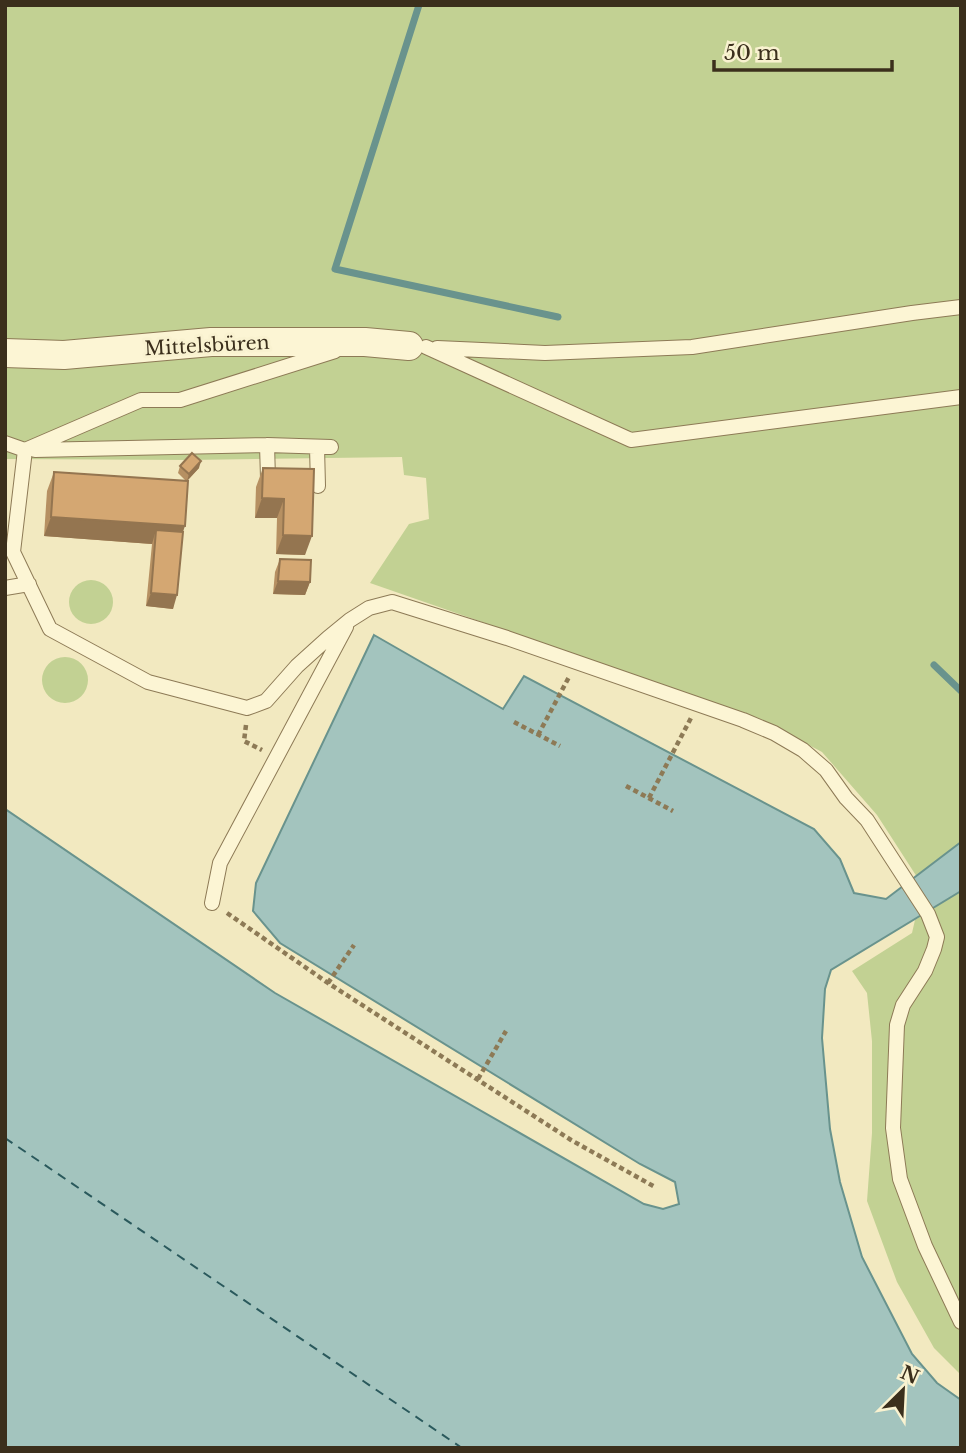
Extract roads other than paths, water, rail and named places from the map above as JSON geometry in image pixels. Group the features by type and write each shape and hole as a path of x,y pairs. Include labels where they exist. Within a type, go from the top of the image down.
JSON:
{"street":[{"name":"Mittelsbüren","path":"5,353 64,355 211,342 365,342 417,347"}],"lane":[{"path":"417,347 545,353 692,347 961,307"},
{"path":"5,443 25,450 141,400 180,400 365,342"},
{"path":"417,347 631,440 961,397"},
{"path":"267,445 268,478"},
{"path":"5,449 267,445 324,447 318,486"},
{"path":"25,450 13,552 50,629 148,682 247,708 266,701 298,666 350,620 369,608 392,603 507,638 743,720 774,733 803,750 826,770 846,798 867,820 928,914 937,937 925,971 903,1004 897,1025 893,1128 900,1179 925,1246 961,1322"},
{"path":"5,588 29,584"},
{"path":"212,903 220,863 350,620"}],"water":[{"path":"374,635 503,709 524,676 814,829 840,859 854,893 886,899 961,842 961,891 831,970 825,989 822,1038 830,1129 840,1182 862,1257 912,1354 937,1383 961,1400 961,1448 5,1448 5,809 275,993 644,1204 663,1209 679,1204 675,1182 640,1164 280,943 253,911 256,883"}],"waterway":[{"path":"419,5 335,269 558,317"},
{"path":"934,665 961,691"}]}
